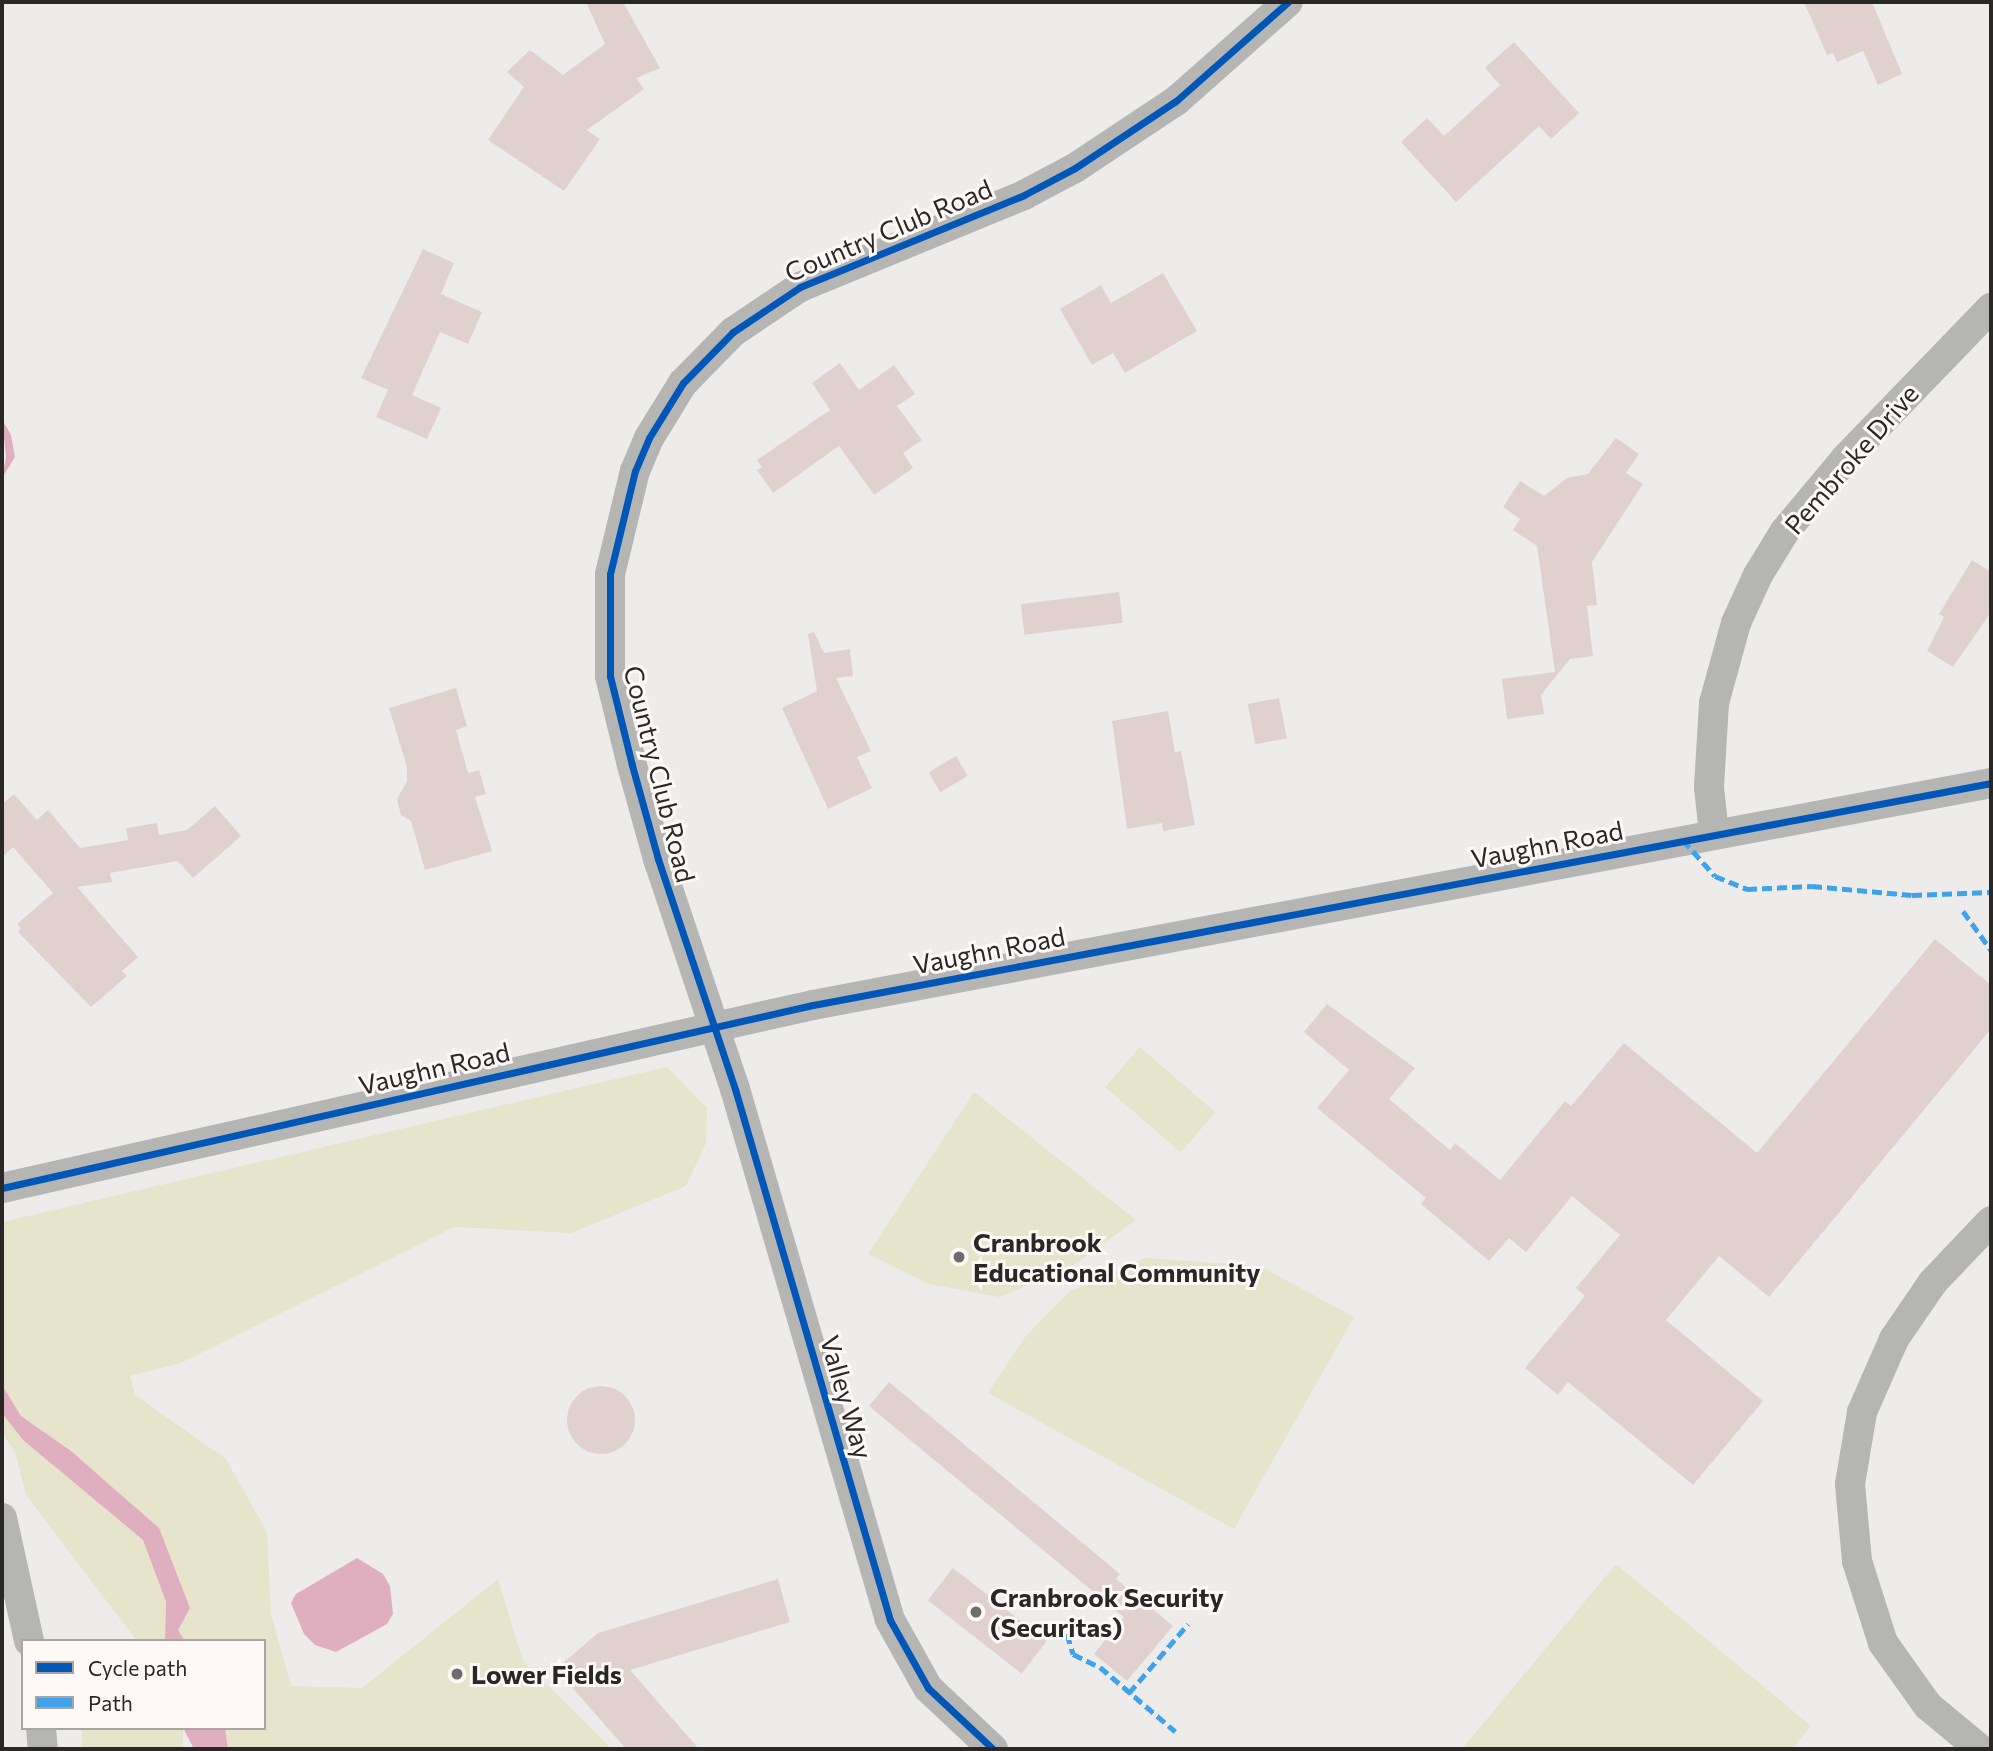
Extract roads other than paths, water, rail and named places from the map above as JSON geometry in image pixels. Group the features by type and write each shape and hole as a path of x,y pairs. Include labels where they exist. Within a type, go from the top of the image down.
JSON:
{"street":[{"name":"Country Club Road","path":"715,1026 658,859 610,676 610,575 635,471 649,438 682,383 705,358 771,304 800,287 1024,195 1075,168 1176,101 1288,2"},
{"name":"Pembroke Drive","path":"1714,834 1709,787 1714,703 1735,623 1758,575 1785,531 1846,458 1991,308"},
{"name":"Vaughn Road","path":"2,1188 715,1026 1991,783"},
{"name":"Valley Way","path":"715,1026 890,1620 928,1688 993,1749"},
{"path":"1980,1749 1928,1706 1883,1643 1857,1560 1850,1484 1863,1412 1894,1339 1933,1282 1991,1221"},
{"path":"2,1518 29,1639"},
{"path":"41,1730 43,1749"}],"place":[{"name":"Cranbrook Educational Community","path":"959,1257"},
{"name":"Cranbrook Security (Securitas)","path":"976,1612"},
{"name":"Lower Fields","path":"457,1674"}]}
